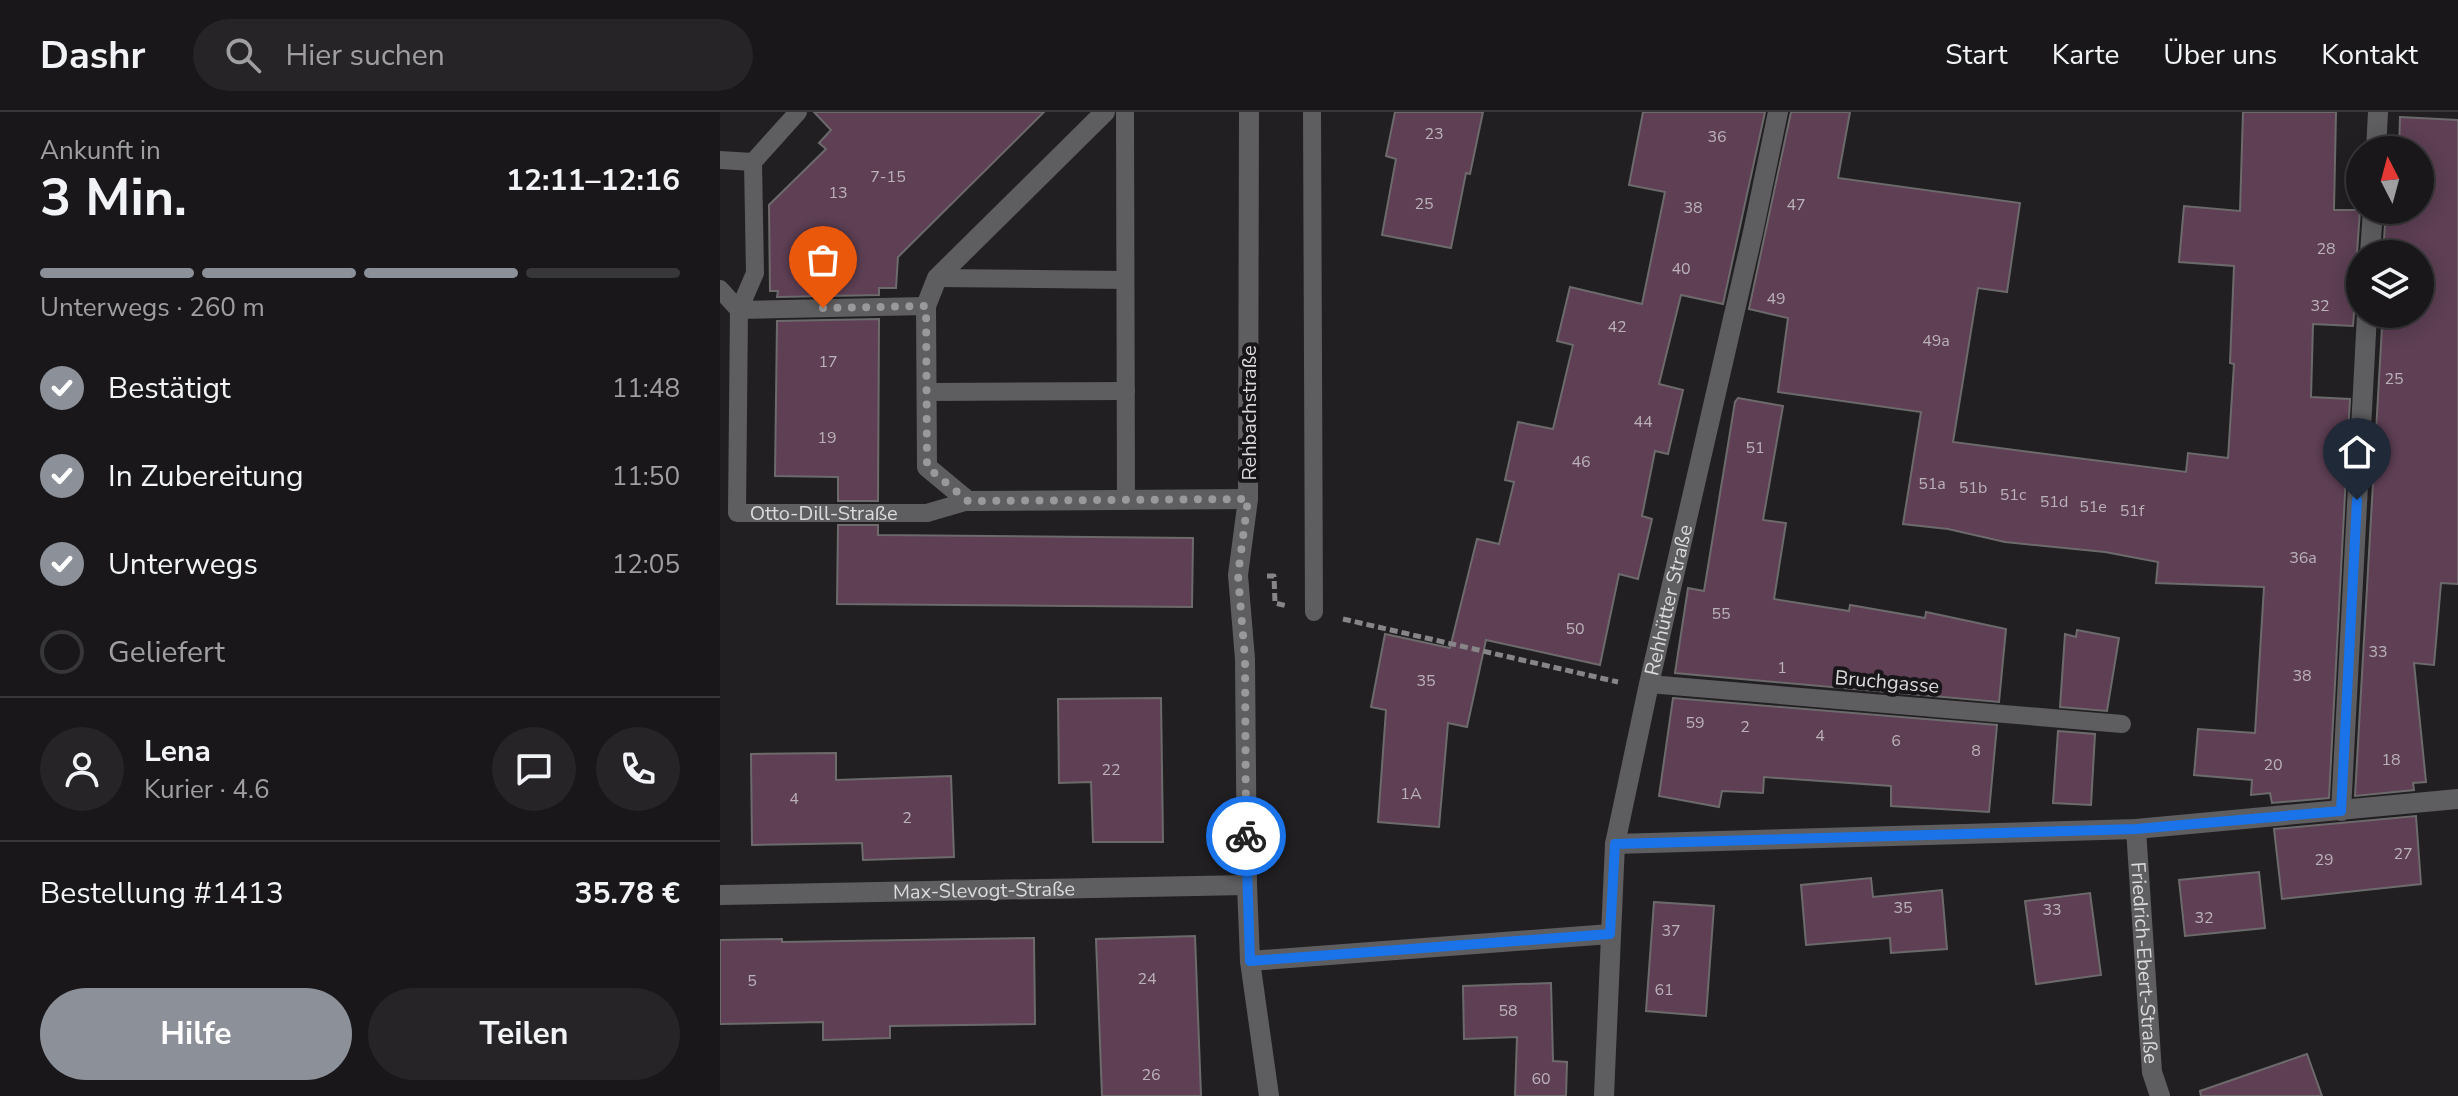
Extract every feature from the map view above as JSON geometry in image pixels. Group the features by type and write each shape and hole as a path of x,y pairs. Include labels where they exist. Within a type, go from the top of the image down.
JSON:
{"street":[{"path":"968,501 927,467 926,306 937,278 1105,112"},
{"name":"Rehbachstraße","path":"1249,112 1248,499 1238,575 1245,659 1250,961 1269,1096"},
{"name":"Rehhütter Straße","path":"1604,1096 1615,844 1778,112"},
{"path":"2377,136 2378,112"},
{"path":"2341,811 2366,328"},
{"name":"Otto-Dill-Straße","path":"968,501 1248,499"},
{"path":"1615,844 2136,829 2458,799"},
{"name":"Friedrich-Ebert-Straße","path":"2136,829 2152,1072 2160,1096"},
{"name":"Max-Slevogt-Straße","path":"720,895 1247,885"},
{"path":"1250,961 1610,934"}],"lane":[{"path":"720,160 753,162 798,112"},
{"path":"1125,112 1126,501"},
{"path":"1312,112 1314,612"},
{"name":"Otto-Dill-Straße","path":"753,162 755,273 739,310 737,513 927,513 968,501"},
{"path":"937,278 1125,280"},
{"path":"720,289 739,310 926,306"},
{"path":"927,392 1126,391"},
{"name":"Bruchgasse","path":"1649,684 2122,724"}],"path":[{"path":"1238,575 1274,576 1275,603 1619,683 1649,684"}],"building":[{"path":"814,112 1044,112 898,257 896,288 879,288 879,295 777,297 778,291 770,291 769,205 826,149 819,143 831,130"},
{"path":"1395,112 1483,112 1470,174 1466,173 1451,248 1382,235 1396,159 1386,156"},
{"path":"1643,112 1765,112 1723,304 1681,295 1659,384 1683,390 1668,454 1655,451 1642,516 1652,519 1638,579 1619,574 1600,665 1486,640 1467,727 1448,723 1439,827 1378,822 1386,710 1371,707 1385,634 1450,648 1477,539 1499,544 1514,482 1505,480 1518,422 1553,429 1573,345 1557,341 1570,287 1642,304 1665,192 1629,185"},
{"path":"1791,112 1850,112 1838,178 2020,203 2007,292 1978,288 1953,442 2186,472 2188,453 2228,458 2234,364 2230,363 2234,266 2179,262 2184,206 2240,211 2243,112 2336,112 2334,210 2346,210 2346,224 2359,224 2358,240 2346,240 2346,326 2313,324 2311,397 2350,399 2329,798 2272,803 2270,793 2251,795 2252,780 2194,775 2198,729 2255,733 2264,587 2156,583 2158,562 2105,552 2005,542 1948,529 1903,524 1921,412 1778,392 1788,318 1749,309"},
{"path":"2400,117 2458,120 2458,584 2441,583 2434,665 2414,663 2426,782 2413,783 2414,790 2355,796 2382,328 2434,328 2434,240 2384,240 2385,224 2434,224 2434,136 2399,136"},
{"path":"879,319 878,501 838,501 838,477 775,476 777,321"},
{"path":"1738,398 1783,406 1763,520 1786,523 1774,599 1849,611 1850,605 1925,618 1926,612 2006,629 1999,702 1675,673 1688,588 1704,591"},
{"path":"838,525 878,525 878,535 1193,538 1192,607 837,604"},
{"path":"2077,630 2119,638 2107,711 2060,707 2065,634 2076,637"},
{"path":"1161,698 1163,842 1093,842 1091,782 1059,783 1058,699"},
{"path":"1673,698 1997,725 1989,812 1891,806 1891,786 1764,777 1763,793 1722,791 1719,807 1659,796"},
{"path":"2058,731 2095,734 2091,805 2053,803"},
{"path":"836,753 836,780 951,776 954,857 863,860 862,843 752,845 751,754"},
{"path":"2416,816 2421,884 2282,899 2274,829"},
{"path":"2259,872 2265,928 2185,936 2179,880"},
{"path":"1871,878 1873,897 1942,890 1947,949 1891,953 1890,938 1806,945 1801,885"},
{"path":"2090,893 2101,975 2036,984 2025,901"},
{"path":"1654,902 1714,906 1706,1016 1646,1011"},
{"path":"1195,936 1201,1096 1102,1096 1096,939"},
{"path":"1034,938 1035,1024 890,1026 890,1038 823,1040 823,1022 720,1024 720,940"},
{"path":"1551,983 1553,1061 1567,1062 1566,1096 1515,1096 1517,1037 1464,1039 1463,986"},
{"path":"2307,1054 2322,1096 2201,1096 2200,1091"}],"way so far":[{"path":"823,308 926,306 927,467 968,501 1248,499 1238,575 1245,659 1246,836"}],"route":[{"path":"1246,836 1250,961 1610,934 1615,844 2136,829 2341,811 2357,500"}]}
